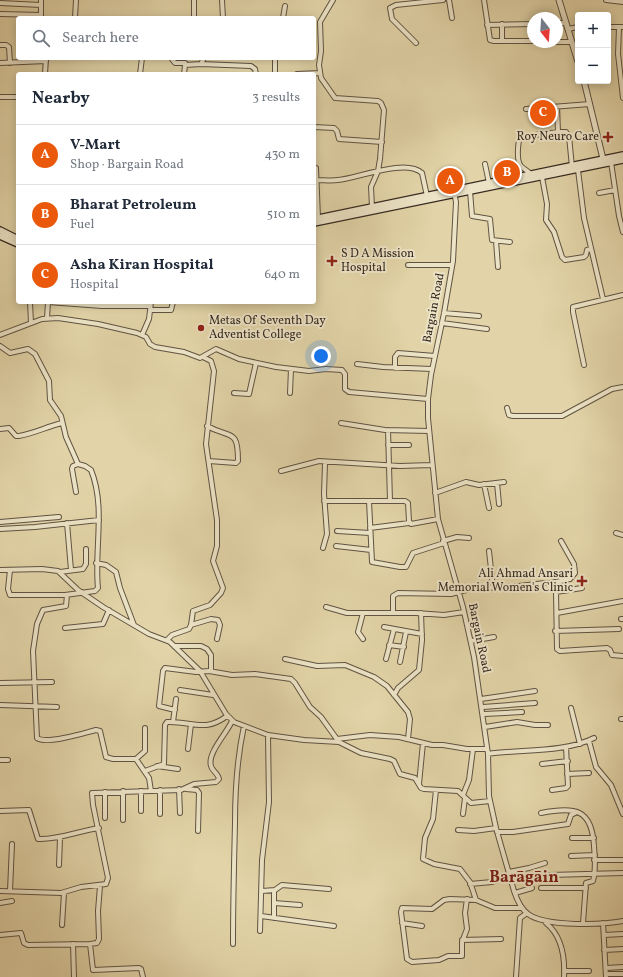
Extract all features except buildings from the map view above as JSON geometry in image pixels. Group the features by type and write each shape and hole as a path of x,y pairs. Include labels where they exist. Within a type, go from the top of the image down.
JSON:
{"main road":[{"path":"316,218 427,196 470,191 578,170 623,155"},
{"path":"316,223 531,175 572,167 623,160"},
{"path":"0,230 16,238"},
{"path":"0,236 16,243"}],"street":[{"path":"41,0 41,16"},
{"path":"75,16 76,0"},
{"path":"194,0 194,16"},
{"path":"222,0 223,16"},
{"path":"333,0 320,22 320,73 329,92 335,98 381,103 384,110 378,171 371,187 372,207"},
{"path":"416,43 392,19 390,8 396,5 443,0"},
{"path":"449,0 452,18"},
{"path":"484,0 490,40 527,41"},
{"path":"559,0 575,52"},
{"path":"606,0 623,2"},
{"path":"0,3 41,5"},
{"path":"283,16 285,6"},
{"path":"0,14 27,16"},
{"path":"502,24 502,41"},
{"path":"487,25 527,24"},
{"path":"621,27 618,50 622,74 623,98"},
{"path":"568,29 575,28"},
{"path":"563,42 572,42"},
{"path":"0,45 6,45 8,47 10,63"},
{"path":"0,63 46,60 45,72"},
{"path":"140,72 142,60"},
{"path":"173,60 175,63 185,62 251,66 255,69 256,72"},
{"path":"201,64 203,60"},
{"path":"275,60 275,72"},
{"path":"184,72 185,62"},
{"path":"316,73 320,73"},
{"path":"585,84 604,162"},
{"path":"0,97 16,97"},
{"path":"526,109 590,104"},
{"path":"557,107 558,132"},
{"path":"316,127 334,128 337,131 338,139 382,142"},
{"path":"531,175 528,170 521,167 518,162 520,137 566,132 569,136 572,167"},
{"path":"611,162 623,232"},
{"path":"485,164 489,184"},
{"path":"316,168 316,218"},
{"path":"317,180 340,180 378,171 404,168 420,171 424,176 427,196"},
{"path":"578,170 584,218 603,299"},
{"path":"542,177 547,204 546,220 553,229 562,257 565,260 584,256 588,250 591,249"},
{"path":"599,193 615,190"},
{"path":"470,191 472,216 490,219 492,240 510,242"},
{"name":"Bargain Road","path":"454,192 452,265 432,369 428,399 429,431 434,493 438,518 471,641 483,707 488,754 490,801 496,830 515,893 522,908 527,913 546,922 604,923 623,921"},
{"path":"496,241 498,267"},
{"path":"408,265 452,265"},
{"path":"584,365 572,309 576,306 623,295"},
{"path":"30,304 31,323"},
{"path":"47,318 48,304"},
{"path":"103,304 150,306 171,310 172,304"},
{"path":"142,335 149,319 150,306"},
{"path":"444,312 479,316"},
{"path":"0,335 12,332 31,323 47,318 58,318 98,324 142,335 154,347 203,357 211,361 214,371 206,444 218,525 217,546 213,561 223,588 221,593 210,605 193,611 189,629 172,635 166,640"},
{"path":"442,323 487,329"},
{"path":"0,346 10,353 28,349 33,351 49,381 50,400 59,413 66,437 78,464"},
{"path":"203,357 211,350 216,349 239,359 291,369 309,371 326,369 342,370 345,374 346,389 348,392 428,399"},
{"path":"395,368 395,357 398,353 435,356"},
{"path":"234,393 249,394 256,363"},
{"path":"357,364 395,368 432,369"},
{"path":"290,394 291,369"},
{"path":"507,408 509,415 514,416 562,416 612,389 623,386"},
{"path":"0,428 10,428 16,436 19,436 38,433 44,428 62,423"},
{"path":"340,423 388,430 429,431"},
{"path":"207,426 232,435 238,443 238,461 236,463 209,461"},
{"path":"388,430 390,500"},
{"path":"388,445 409,445"},
{"path":"281,471 310,463 432,465"},
{"path":"323,548 327,534 324,501 325,463"},
{"path":"10,570 8,589 10,595 67,595 84,593 97,589 96,563 99,511 92,473 85,466 78,464 73,466 72,469 76,492"},
{"path":"496,482 500,504"},
{"path":"434,493 463,483 484,484 504,482"},
{"path":"484,484 489,508"},
{"path":"324,501 390,500 407,502 409,523"},
{"path":"370,501 371,560 374,564 403,567 409,565 413,553 457,537 469,538"},
{"path":"0,522 59,517"},
{"path":"337,531 370,530 409,523 413,524 438,518"},
{"path":"0,529 99,520"},
{"path":"67,523 71,570"},
{"path":"616,533 623,535"},
{"path":"393,613 393,596 398,593 446,594 470,589 551,584 570,578 575,573 574,566 561,541"},
{"path":"336,546 371,550"},
{"path":"0,570 42,569 60,572 84,568 86,549"},
{"path":"489,551 493,587"},
{"path":"96,563 110,567 117,574 120,588 134,626"},
{"path":"60,572 84,593 109,610 134,626 149,634 166,640 174,646 200,671 213,695 227,716 232,721 244,726 268,735 304,740 338,741 370,735 473,749 487,749"},
{"path":"551,584 556,592 557,613 555,630 556,647 558,650 607,648 610,650 612,655 623,656"},
{"path":"556,592 582,588"},
{"path":"67,595 66,606 45,608 39,618 33,647 35,729 38,739 61,738 96,730 102,733 106,757 113,759 136,759 145,751 145,728"},
{"path":"557,613 623,601"},
{"path":"326,607 343,612 363,613 421,613 444,615 464,612"},
{"path":"65,628 103,624 109,610"},
{"path":"363,613 358,632 363,639"},
{"path":"394,695 398,688 419,670 422,634 421,613"},
{"path":"191,625 211,618 218,620 220,625 217,639"},
{"path":"384,628 422,634"},
{"path":"386,659 394,629"},
{"path":"555,630 619,629"},
{"path":"400,662 406,632"},
{"path":"471,641 494,637"},
{"path":"389,645 404,647"},
{"path":"174,646 201,646 207,649 210,655 211,671"},
{"path":"285,659 316,666 338,665 351,667 374,677 387,686 409,715 408,739"},
{"path":"175,710 159,706 164,670 167,668 211,671 232,675 250,674 291,679 310,707 321,717 338,741 361,753 394,761 400,774 415,778 419,785 424,789 458,791 471,803 490,801"},
{"path":"0,683 52,682"},
{"path":"180,690 213,695"},
{"path":"481,699 534,691"},
{"path":"173,722 176,698"},
{"path":"483,707 535,703"},
{"path":"0,705 58,707"},
{"path":"571,708 580,744"},
{"path":"484,714 522,712"},
{"path":"145,771 162,765 165,761 164,725 166,722 212,725 227,716"},
{"path":"186,789 194,784 218,780 218,776 212,769 210,762 216,745 232,721"},
{"path":"485,727 517,722 535,725 548,725"},
{"path":"188,749 191,724"},
{"path":"233,944 232,882 235,802 237,767 244,726"},
{"path":"260,931 262,860 269,802 268,735"},
{"path":"488,754 566,747 580,744 594,738"},
{"path":"589,741 596,767 611,785 623,814"},
{"path":"419,785 423,743"},
{"path":"552,790 567,787 568,761 566,747"},
{"path":"463,814 464,796 470,775 473,749"},
{"path":"136,759 149,778 151,791"},
{"path":"0,760 8,760"},
{"path":"542,764 568,761"},
{"path":"157,766 178,769"},
{"path":"567,774 589,773"},
{"path":"179,789 180,813"},
{"path":"0,890 64,893 81,887 100,886 106,884 108,878 91,794 96,792 179,789 197,790 199,793 198,831"},
{"path":"160,790 160,814"},
{"path":"436,790 434,811 425,838 423,859 438,865 458,868 463,871 476,900"},
{"path":"141,791 141,811"},
{"path":"105,792 105,818"},
{"path":"122,792 123,820"},
{"path":"0,811 29,810 38,839 60,838 72,833 99,828"},
{"path":"541,813 562,810 577,812 585,816 593,831 594,873 593,881 587,882 583,923"},
{"path":"458,830 496,830 513,832 568,824 571,815 577,812"},
{"path":"59,865 60,838"},
{"path":"572,838 594,838"},
{"path":"10,891 12,844"},
{"path":"571,856 623,860"},
{"path":"470,884 492,882 509,874 546,863"},
{"path":"550,875 623,873"},
{"path":"262,891 274,891 282,885 329,889"},
{"path":"0,935 21,933 23,941 28,945 97,943 99,939 98,911 100,886"},
{"path":"515,893 532,888"},
{"path":"540,888 586,888"},
{"path":"274,891 274,918"},
{"path":"62,925 64,893"},
{"path":"467,900 467,929 462,940 462,956 448,956 439,960 409,961 407,959 402,923 402,908 432,908 446,899 476,900 495,908 522,908"},
{"path":"0,903 12,901"},
{"path":"274,903 300,905"},
{"path":"516,977 520,918 527,913"},
{"path":"261,916 334,926"},
{"path":"546,922 559,940 564,977"},
{"path":"402,923 422,926"},
{"path":"604,923 606,975 623,974"},
{"path":"604,935 623,934"},
{"path":"462,940 501,939"},
{"path":"73,944 74,977"},
{"path":"90,944 93,970 139,968 141,969 143,977"},
{"path":"604,950 623,949"},
{"path":"606,968 623,967"},
{"path":"564,970 589,971"}],"place":[{"name":"Asha Kiran Hospital","path":"543,113"},
{"name":"Roy Neuro Care","path":"608,137"},
{"name":"Bharat Petroleum","path":"507,173"},
{"name":"V-Mart","path":"450,181"},
{"name":"S D A Mission Hospital","path":"332,261"},
{"name":"Metas Of Seventh Day Adventist College","path":"201,328"},
{"name":"Ali Ahmad Ansari Memorial Women's Clinic","path":"582,581"}],"district":[{"name":"Barāgāin","path":"524,878"}]}
